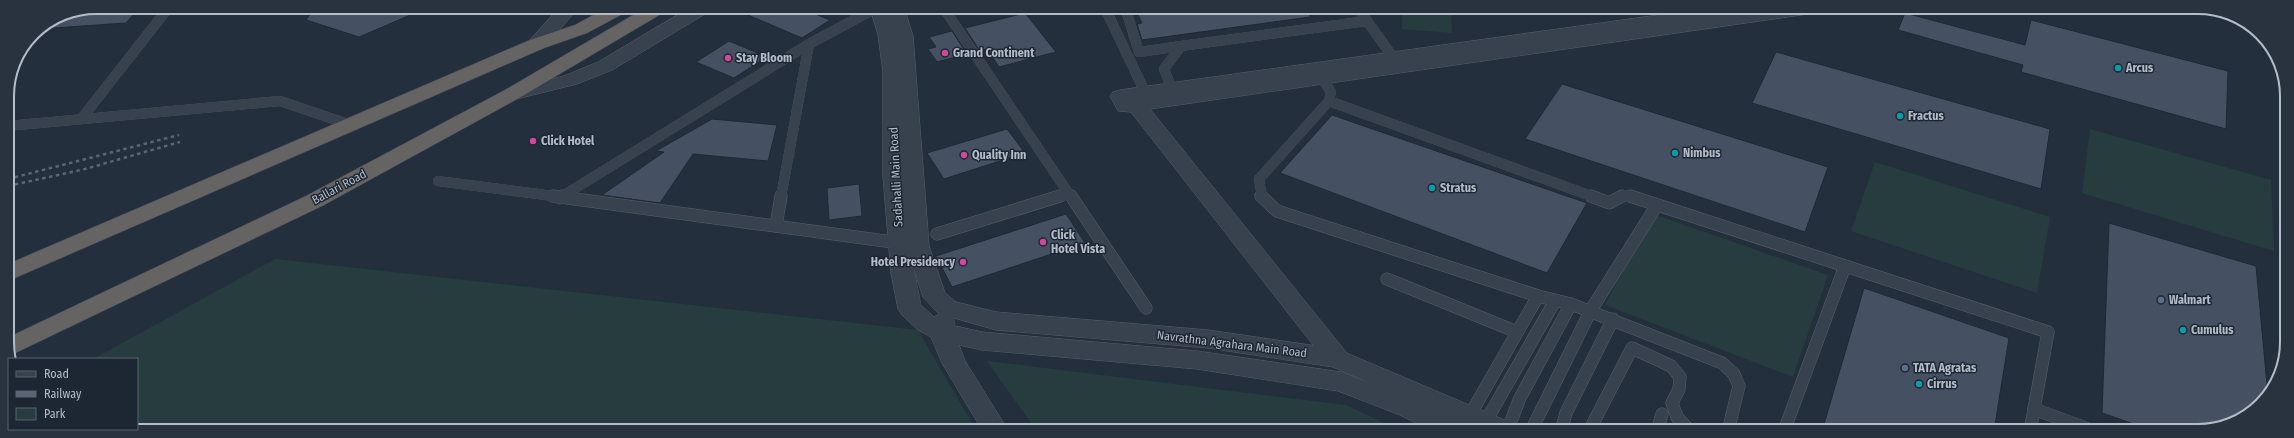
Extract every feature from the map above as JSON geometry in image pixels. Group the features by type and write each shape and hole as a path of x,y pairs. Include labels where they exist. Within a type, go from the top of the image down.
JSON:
{"highway":[{"path":"14,270 537,44 581,29 609,14"},
{"name":"Ballari Road","path":"14,345 314,200 512,94 648,14"}],"street":[{"path":"537,44 564,14"},
{"path":"512,94 570,80 605,66 692,14"},
{"name":"Sadahalli Main Road","path":"880,14 887,35 893,71 904,187 918,246 935,297 948,308"},
{"name":"Sadahalli Main Road","path":"897,14 904,36 904,187 900,243 910,309 927,324 941,332"},
{"path":"1131,100 1172,89 1701,14"},
{"path":"1131,100 1322,78 1773,14"},
{"path":"1131,100 1337,358"},
{"path":"948,308 941,332 954,363 991,424"},
{"name":"Navrathna Agrahara Main Road","path":"948,308 996,321 1208,339 1337,358 1476,423"},
{"name":"Navrathna Agrahara Main Road","path":"941,332 982,341 1197,360 1341,382 1409,408 1476,423"}],"lane":[{"path":"82,118 164,14"},
{"path":"560,198 809,44 865,14"},
{"path":"948,14 1146,308"},
{"path":"1108,14 1126,54 1131,100"},
{"path":"1127,14 1139,52"},
{"path":"1362,14 1393,57"},
{"path":"1126,54 1367,21"},
{"path":"776,226 809,44"},
{"path":"1172,89 1164,69 1181,46"},
{"path":"1322,78 1331,92 1329,101 1259,179 1260,196 1277,211 1538,296 1591,310 1699,352 1722,363 1734,374 1739,386 1730,424"},
{"path":"14,125 280,101 351,125"},
{"path":"1329,101 1609,203 1626,195 2048,332 2031,424"},
{"path":"438,181 900,243"},
{"path":"937,234 1068,194"},
{"path":"1534,424 1591,310 1657,205"},
{"path":"1787,424 1846,266"},
{"path":"1387,279 1517,332"},
{"path":"1476,423 1517,332 1538,296"},
{"path":"1476,423 1556,301"},
{"path":"1476,423 1520,398 1571,304"},
{"path":"1563,424 1566,413 1613,319"},
{"path":"1593,424 1632,348 1671,366 1680,377 1679,389 1672,403 1677,417 1684,424"},
{"path":"2034,409 2075,424"},
{"path":"1659,424 1662,414"}],"green space":[{"path":"1402,14 1451,14 1452,33 1402,29"},
{"path":"2090,129 2271,180 2274,251 2082,193"},
{"path":"1875,162 2050,217 2037,293 1851,231"},
{"path":"1653,214 1828,275 1793,377 1605,305"},
{"path":"275,259 918,330 973,424 138,424 138,358 95,358"},
{"path":"987,361 1346,405 1386,424 1032,424"}],"building":[{"path":"91,14 134,14 126,23 50,28 70,18"},
{"path":"310,14 413,14 359,37 306,20"},
{"path":"745,14 815,14 830,20 802,38"},
{"path":"1026,14 1056,52 999,67 987,49 980,51 965,28"},
{"path":"1138,14 1310,14 1310,17 1142,40 1137,24 1142,23"},
{"name":"Arcus","path":"1905,14 1909,14 2025,45 2031,20 2228,71 2226,129 2021,72 2023,65 1898,30"},
{"path":"952,31 967,54 937,62 928,49 936,47 929,37"},
{"path":"729,41 767,57 734,78 696,62"},
{"name":"Fractus","path":"1776,52 2050,129 2041,189 1752,103"},
{"name":"Nimbus","path":"1562,84 1828,167 1805,232 1525,139"},
{"name":"Stratus","path":"1332,115 1587,203 1547,273 1280,173"},
{"path":"712,119 777,125 768,161 693,154 660,203 602,195 664,152 656,151"},
{"path":"1007,129 1025,153 944,179 927,153"},
{"path":"859,184 862,216 829,220 827,188"},
{"path":"1066,214 1085,243 952,287 936,256"},
{"name":"Cumulus","path":"2109,223 2256,266 2267,386 2252,404 2234,416 2224,420 2198,424 2134,424 2102,413"},
{"name":"Cirrus","path":"1864,288 2009,338 1995,424 1824,424"}],"railway":[{"path":"14,177 179,135"},
{"path":"14,185 85,169 180,142"}],"place":[{"name":"Grand Continent","path":"945,53"},
{"name":"Stay Bloom","path":"728,58"},
{"name":"Arcus","path":"2118,68"},
{"name":"Fractus","path":"1900,116"},
{"name":"Click Hotel","path":"533,141"},
{"name":"Nimbus","path":"1675,153"},
{"name":"Quality Inn","path":"964,155"},
{"name":"Stratus","path":"1432,188"},
{"name":"Click Hotel Vista","path":"1043,242"},
{"name":"Hotel Presidency","path":"963,262"},
{"name":"Walmart","path":"2161,300"},
{"name":"Cumulus","path":"2183,330"},
{"name":"TATA Agratas","path":"1905,368"},
{"name":"Cirrus","path":"1919,384"}]}
